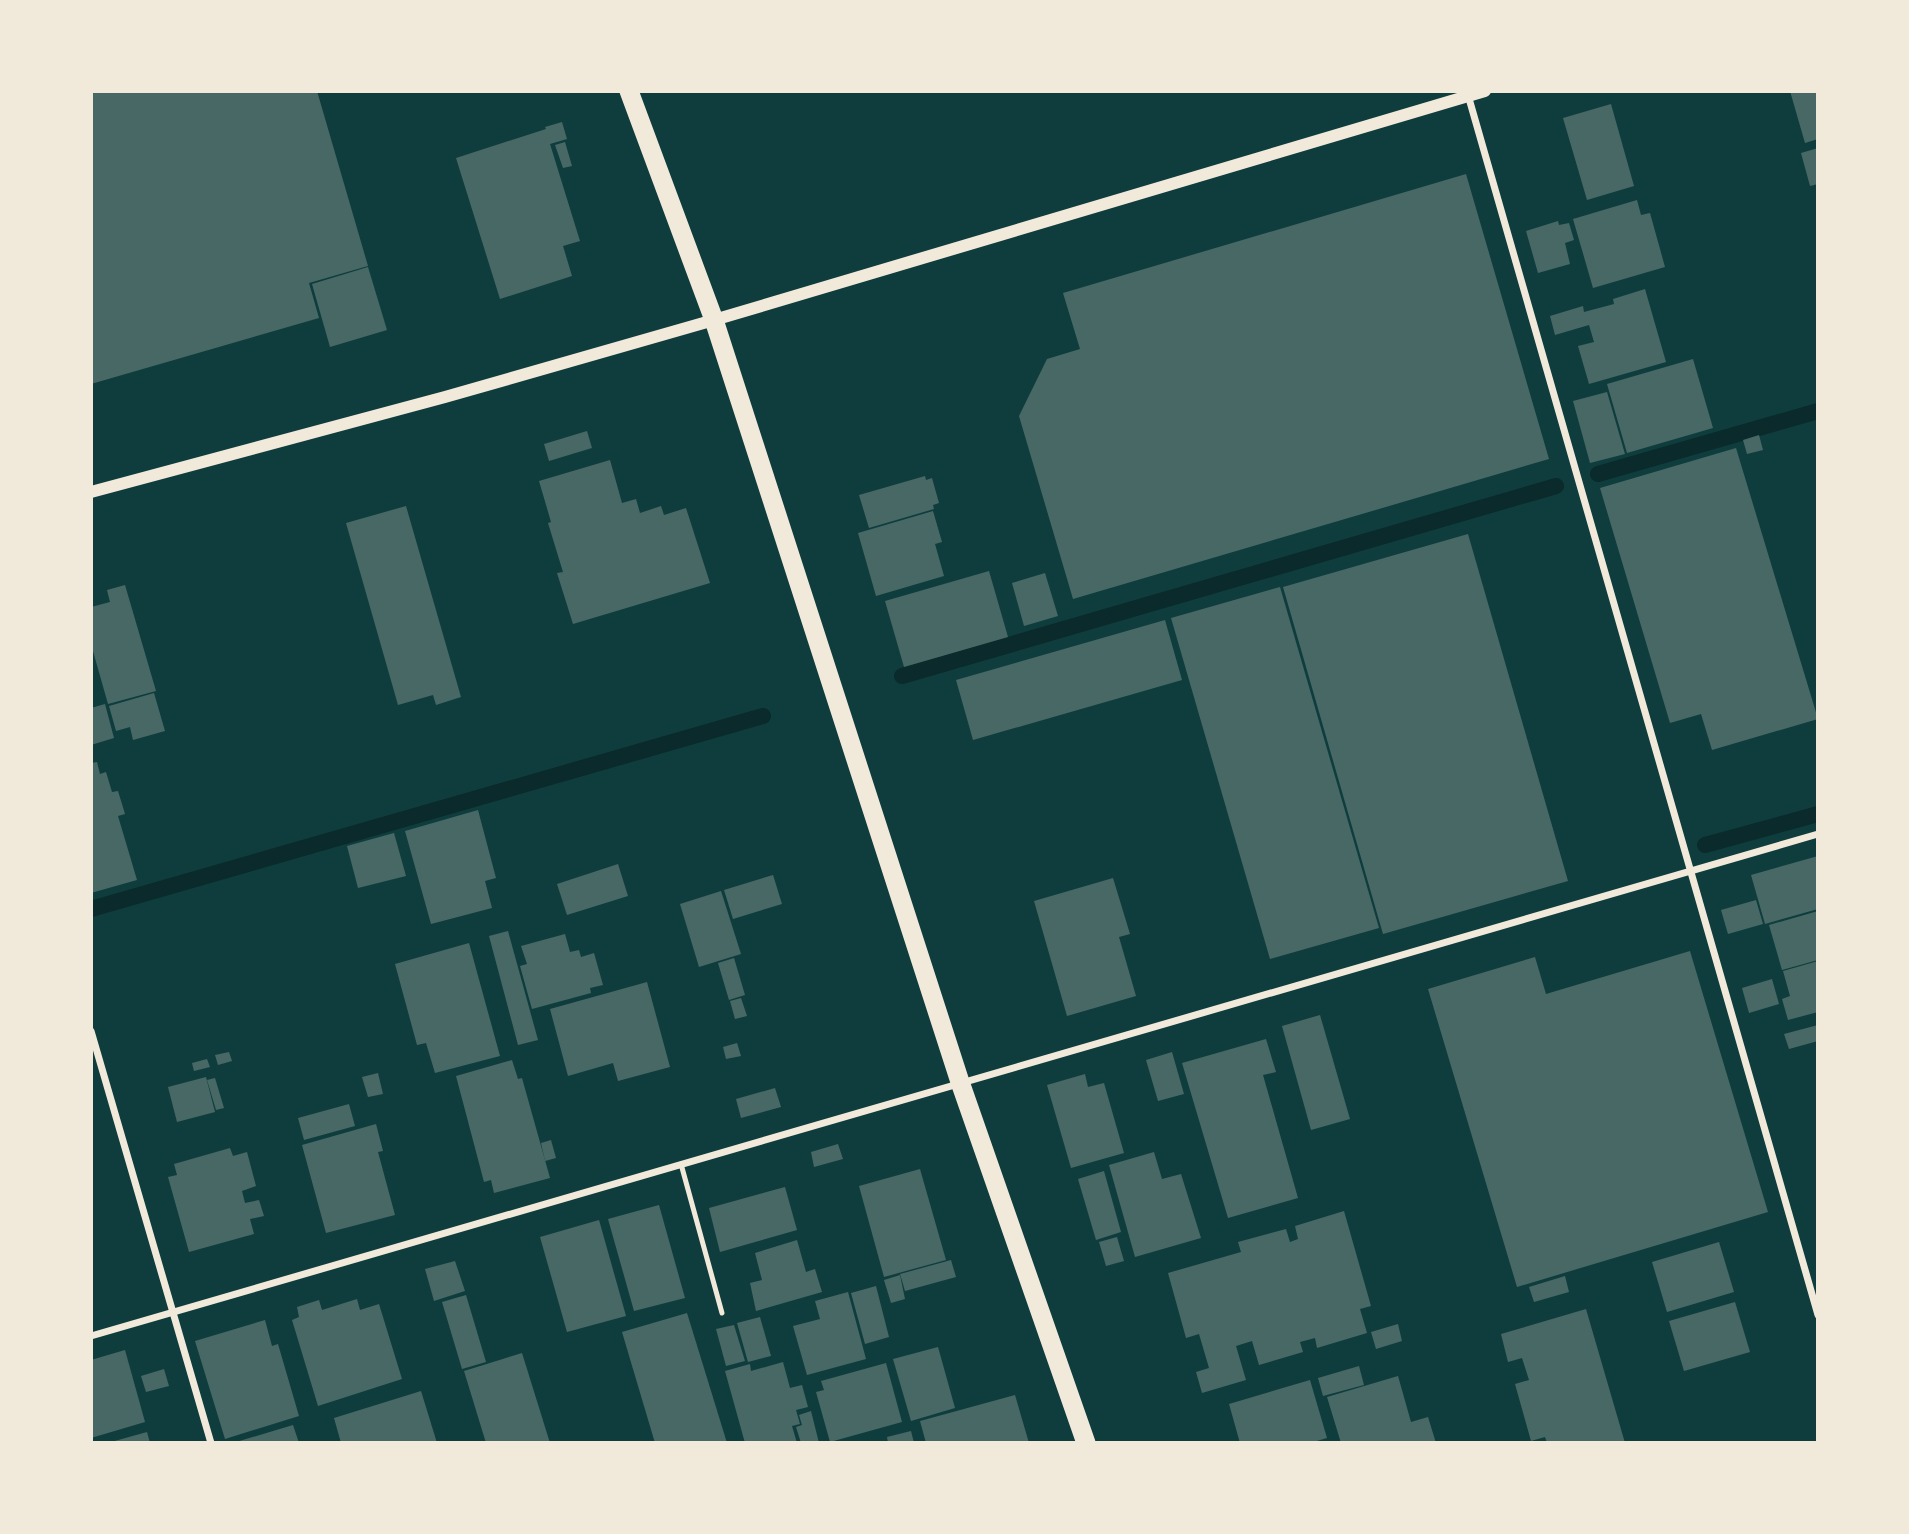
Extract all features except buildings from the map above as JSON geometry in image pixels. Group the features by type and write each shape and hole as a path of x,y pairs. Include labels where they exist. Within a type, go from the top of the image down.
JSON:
{"highway":[{"path":"629,91 714,320 960,1082 1086,1443"}],"street":[{"path":"91,492 445,397 714,320 1468,93 1485,91"},
{"path":"1468,93 1818,1315"},
{"path":"91,1336 1818,834"},
{"path":"91,1031 211,1443"}],"lane":[{"path":"681,1164 722,1313"}],"waterway":[{"path":"1598,474 1818,411"},
{"path":"902,676 1556,486"},
{"path":"91,909 763,716"},
{"path":"1705,845 1818,814"}]}
